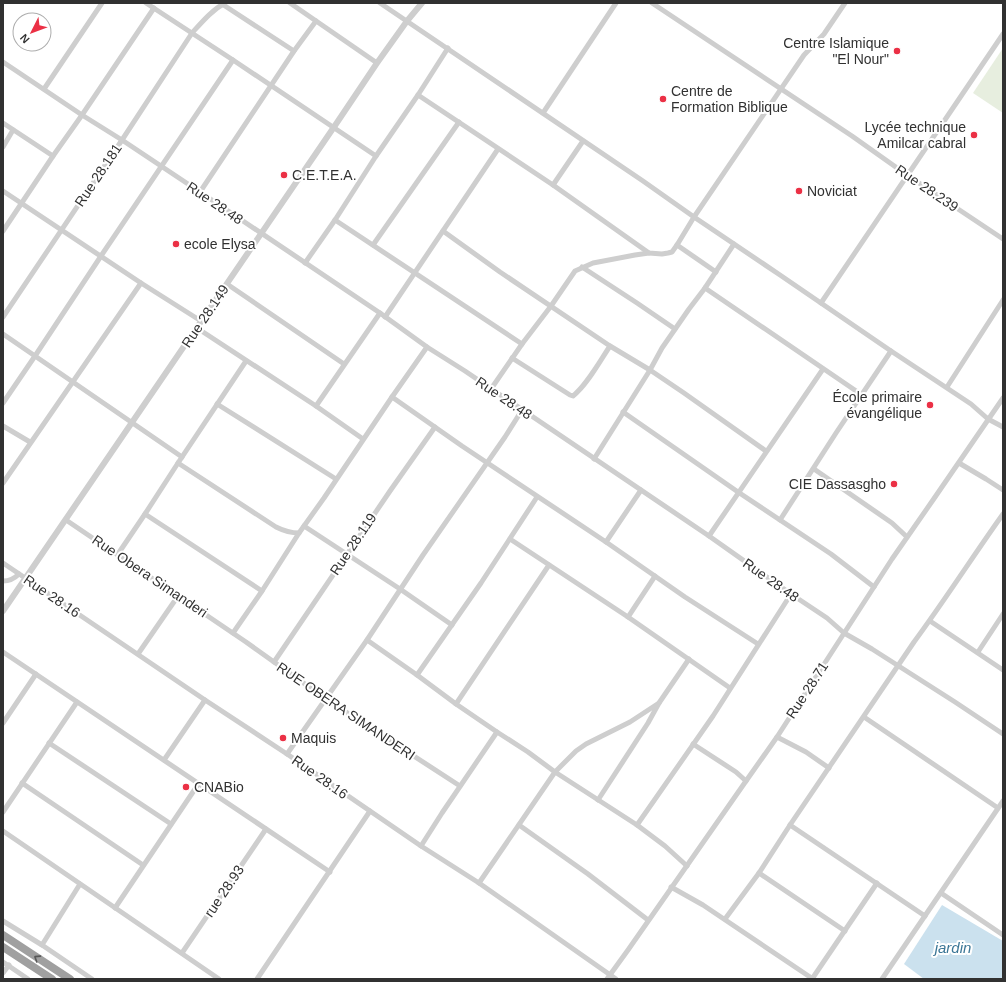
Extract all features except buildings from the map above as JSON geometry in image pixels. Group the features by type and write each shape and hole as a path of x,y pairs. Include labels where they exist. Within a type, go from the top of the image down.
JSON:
{"highway":[{"path":"3,935 70,979"},
{"path":"3,947 52,979"}],"street":[{"path":"44,89 102,3"},
{"path":"146,3 376,156"},
{"path":"290,3 377,63"},
{"path":"380,3 971,404 988,419 1003,427"},
{"name":"Rue 28.149","path":"3,611 262,234 377,63 422,3"},
{"path":"543,113 616,3"},
{"name":"Rue 28.239","path":"652,3 852,136 907,175 1003,239"},
{"path":"491,389 575,271 593,263 614,258 635,254 662,254 672,252 804,54 824,34 845,3"},
{"path":"224,4 294,51"},
{"name":"Rue 28.181","path":"3,317 192,33 206,17 224,4"},
{"path":"3,231 154,8"},
{"path":"200,192 316,20"},
{"path":"821,303 1003,34"},
{"path":"305,263 448,48"},
{"path":"3,403 36,356 101,256 233,60"},
{"name":"Rue 28.48","path":"3,62 200,192 380,313 427,347 709,536 827,618 844,634 872,649 1003,734"},
{"path":"418,95 553,185 649,253"},
{"path":"373,245 459,122"},
{"path":"3,123 53,156"},
{"path":"3,147 14,130"},
{"path":"553,185 583,141"},
{"path":"385,317 498,148"},
{"path":"3,191 201,322"},
{"path":"335,220 522,344"},
{"path":"442,231 610,346 650,370 766,451"},
{"path":"594,459 650,370 662,348 705,288 734,244"},
{"path":"677,245 716,272"},
{"path":"582,267 675,329"},
{"path":"3,483 141,283"},
{"path":"227,284 344,364"},
{"path":"705,288 862,395"},
{"path":"947,388 1003,300"},
{"path":"316,406 380,313"},
{"path":"197,328 316,406 363,439"},
{"path":"3,334 182,457"},
{"path":"512,358 573,396 596,368 610,346"},
{"path":"234,633 299,533 427,347"},
{"path":"780,520 891,351"},
{"path":"118,554 146,514 246,361"},
{"path":"709,536 823,369"},
{"path":"392,397 685,597 758,644"},
{"name":"Rue 28.71","path":"608,977 777,737 907,537 1003,398"},
{"path":"217,404 336,479"},
{"path":"288,754 367,640 522,410"},
{"path":"623,412 738,492 831,554 874,587"},
{"path":"3,426 30,442"},
{"name":"Rue 28.119","path":"274,662 346,554 435,427"},
{"path":"178,463 276,527 290,533 299,533"},
{"path":"959,463 1003,490"},
{"path":"814,469 892,523 907,537"},
{"path":"606,542 640,490"},
{"path":"417,675 481,583 537,497"},
{"path":"146,514 262,591"},
{"path":"725,919 759,873 972,557 1003,514"},
{"name":"Rue Obera Simanderi","path":"66,520 234,633"},
{"path":"304,526 452,625"},
{"path":"510,538 628,617 730,688"},
{"name":"Rue 28.16","path":"3,563 205,700 288,754 421,846 479,883 608,977 616,979"},
{"path":"456,704 549,565"},
{"path":"3,581 10,580 19,574"},
{"path":"628,617 655,576"},
{"path":"637,825 693,744 791,594"},
{"path":"138,654 178,596"},
{"path":"978,652 1003,614"},
{"path":"930,621 1003,670"},
{"name":"RUE OBERA SIMANDERI","path":"234,633 326,699 460,786"},
{"path":"367,640 456,704 555,772 637,825 687,866"},
{"path":"3,652 330,872"},
{"path":"598,800 648,723 659,703 689,659"},
{"path":"3,723 36,674"},
{"path":"164,760 205,700"},
{"path":"3,812 77,702"},
{"path":"479,883 555,772 576,751 586,744 630,722 659,703"},
{"path":"864,717 998,808"},
{"path":"421,846 497,732"},
{"path":"777,737 806,752 829,768"},
{"path":"49,743 171,824"},
{"path":"693,744 736,772 746,781"},
{"path":"22,783 144,865"},
{"path":"115,908 199,783"},
{"path":"882,979 1003,801"},
{"path":"257,979 370,811"},
{"path":"519,825 588,874 648,920"},
{"path":"790,825 925,916"},
{"name":"rue 28.93","path":"182,953 266,829"},
{"path":"3,831 219,979"},
{"path":"759,873 845,931"},
{"path":"672,887 725,919 813,979 877,883"},
{"path":"42,945 80,884"},
{"path":"941,893 1003,935"},
{"path":"3,921 92,979"},
{"path":"3,962 28,979"},
{"path":"3,973 9,965"}],"green space":[{"path":"1003,48 1003,113 973,93"}],"water":[{"name":"jardin","path":"942,905 1003,941 1003,979 924,979 904,964"}],"place":[{"name":"Centre Islamique \"El Nour\"","path":"897,51"},
{"name":"Centre de Formation Biblique","path":"663,99"},
{"name":"Lycée technique Amilcar cabral","path":"974,135"},
{"name":"C.E.T.E.A.","path":"284,175"},
{"name":"Noviciat","path":"799,191"},
{"name":"ecole Elysa","path":"176,244"},
{"name":"École primaire évangélique","path":"930,405"},
{"name":"CIE Dassasgho","path":"894,484"},
{"name":"Maquis","path":"283,738"},
{"name":"CNABio","path":"186,787"}]}
